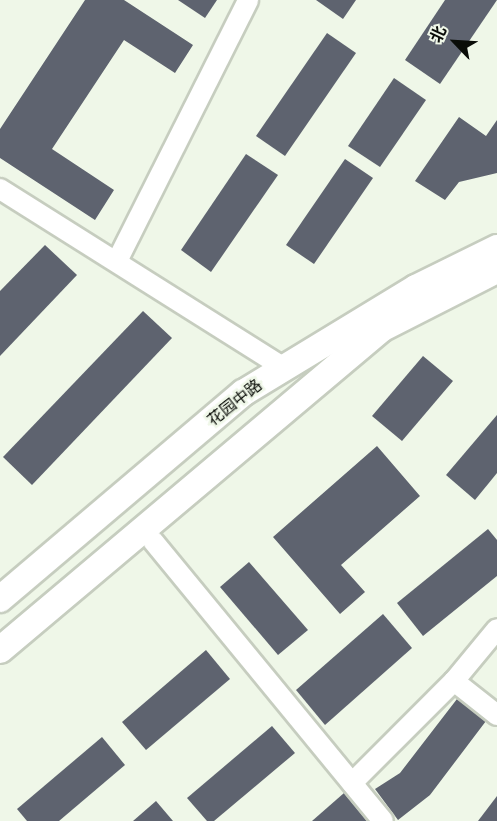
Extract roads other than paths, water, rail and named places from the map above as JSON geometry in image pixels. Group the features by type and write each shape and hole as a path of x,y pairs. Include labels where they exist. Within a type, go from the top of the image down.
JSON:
{"main road":[{"name":"花园中路","path":"0,599 243,393 416,288 495,263"},
{"path":"0,650 381,329 495,263"}],"street":[{"path":"117,261 248,0"},
{"path":"0,189 284,368"},
{"path":"153,541 383,821"},
{"path":"352,783 454,681 497,629"},
{"path":"454,681 497,716"}]}
